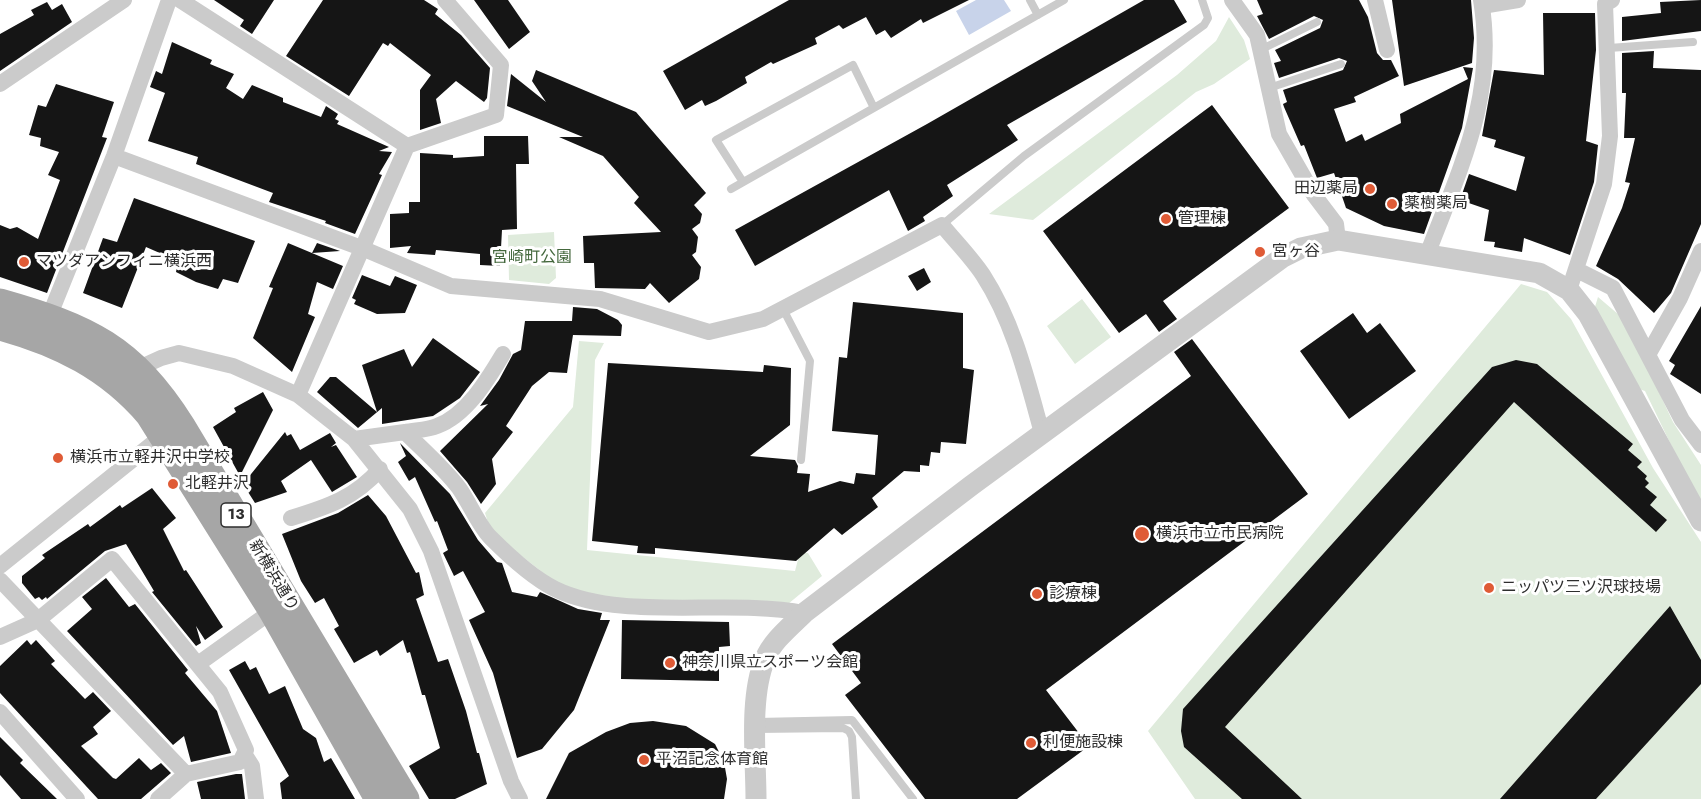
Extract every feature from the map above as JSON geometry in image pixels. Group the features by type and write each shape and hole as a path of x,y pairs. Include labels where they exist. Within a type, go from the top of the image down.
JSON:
{"main road":[{"name":"新横浜通り","path":"0,302 50,316 93,336 139,368 182,426 406,799"},
{"name":"新横浜通り","path":"0,327 56,345 99,369 134,398 162,436 272,611 369,794"}],"street":[{"path":"0,84 124,0"},
{"path":"50,316 114,156 169,0"},
{"path":"180,0 407,146"},
{"path":"298,395 364,249 407,146 496,115 501,65 446,0"},
{"path":"1232,0 1257,35 1279,135 1314,195 1336,224 1338,240"},
{"path":"1375,0 1387,50"},
{"path":"1427,255 1478,116 1486,57 1481,3 1518,0"},
{"path":"1604,1 1609,48 1610,136 1604,184 1573,280 1588,314 1701,521"},
{"path":"114,156 364,249 452,286 520,297 600,299 709,332 763,319 942,225 982,274 1009,326 1025,370 1042,433"},
{"path":"756,799 758,687 765,658 780,637 804,613 1042,433 1283,257 1301,248 1338,240 1539,273 1613,288 1682,420 1701,444"},
{"path":"1649,353 1680,298 1701,251"},
{"path":"139,368 161,358 180,353 233,366 298,395 354,439 410,509 431,551 511,781 520,799"},
{"path":"354,439 438,426 459,412 489,377 503,354"},
{"path":"405,432 457,486 488,535 554,589 578,598 621,606 736,606 780,608 804,613"},
{"path":"0,566 162,436"},
{"path":"291,518 345,500 366,486 380,470"},
{"path":"0,637 38,620 112,559 219,692 246,750 240,762 186,774 158,799"},
{"path":"0,580 186,774"},
{"path":"198,664 272,611"},
{"path":"0,712 77,799"},
{"path":"245,755 252,766 256,799"}],"lane":[{"path":"1030,0 1038,15"},
{"path":"731,189 1065,0"},
{"path":"942,225 1024,156 1204,24 1208,18 1202,0"},
{"path":"1260,50 1317,22"},
{"path":"1609,48 1693,42"},
{"path":"743,182 716,140 853,64 874,108"},
{"path":"1269,88 1341,64"},
{"path":"783,309 810,361 801,460"},
{"path":"756,725 852,720 913,799"},
{"path":"756,725 843,728 849,731 852,737 856,799"}],"green space":[{"path":"1229,17 1244,40 1250,59 1214,84 1196,92 1033,220 989,214 1177,75 1216,41"},
{"name":"宮崎町公園","path":"554,232 556,278 549,284 509,280 508,235"},
{"name":"ニッパツ三ツ沢球技場","path":"1521,284 1547,292 1571,319 1653,468 1701,542 1701,799 1195,799 1148,731"},
{"path":"1598,297 1625,320 1673,422 1701,465 1701,507 1645,391 1633,387 1594,310"},
{"path":"1082,299 1111,337 1075,364 1047,326"},
{"path":"579,341 604,343 595,360 587,550 795,571 800,552 808,553 822,576 788,604 599,600 556,583 491,532 485,513 573,407"}],"water":[{"path":"976,0 1004,0 1011,11 969,35 956,11"}],"building":[{"path":"214,0 274,0 252,34 240,26 244,20"},
{"path":"323,0 424,0 438,9 435,14 461,35 490,68 487,98 484,102 456,81 436,99 441,123 420,130 420,90 431,75 390,43 388,46 383,43 349,96 286,56"},
{"path":"474,0 508,0 530,32 509,49"},
{"path":"789,0 969,0 923,23 921,19 891,38 885,30 876,35 866,17 843,29 839,25 815,38 817,44 773,64 771,62 745,77 747,83 716,101 705,106 702,100 685,110 663,71"},
{"path":"1144,0 1174,0 1187,22 1007,125 1018,140 947,185 953,196 923,217 925,221 908,231 889,190 755,266 735,230"},
{"path":"1257,0 1359,0 1368,17 1377,53 1383,60 1391,60 1399,76 1354,97 1356,102 1334,109 1346,142 1362,134 1365,141 1401,123 1400,114 1468,79 1463,67 1473,68 1462,128 1424,234 1384,226 1346,208 1334,173 1317,178 1304,145 1301,146 1284,107 1283,104 1287,102 1283,90 1343,70 1347,61 1339,58 1279,78 1274,63 1281,61 1275,50 1320,28 1323,20 1314,16 1269,39 1257,16 1263,14"},
{"path":"1392,0 1471,0 1474,38 1472,63 1404,86"},
{"path":"1701,0 1701,31 1622,41 1622,17 1661,13 1660,2"},
{"path":"47,2 52,10 62,4 72,22 0,71 0,34 34,15 31,10"},
{"path":"1543,13 1595,13 1596,50 1586,141 1598,145 1594,182 1570,255 1524,238 1522,252 1494,247 1495,242 1484,241 1489,210 1460,200 1469,174 1516,191 1525,157 1494,147 1496,140 1482,136 1494,70 1544,75"},
{"path":"172,42 212,60 210,64 234,74 226,88 243,99 252,85 283,98 283,102 321,117 326,106 338,114 335,119 339,121 337,124 389,147 379,151 392,152 379,174 382,175 355,234 325,223 326,221 269,202 273,193 196,164 198,157 148,141 165,93 150,87 156,71 162,74"},
{"path":"1654,51 1653,68 1701,70 1701,224 1671,293 1654,313 1618,279 1596,266 1622,208 1630,183 1625,182 1635,138 1624,138 1626,93 1622,93 1622,53"},
{"path":"536,70 636,112 706,193 694,205 702,214 700,223 692,229 698,237 696,252 692,255 701,267 699,279 669,303 650,283 645,289 595,288 594,263 584,263 583,236 661,232 634,203 639,197 603,156 559,137 583,137 507,106 511,74 546,102 532,81"},
{"path":"56,84 114,102 102,137 107,138 47,293 0,277 0,225 10,229 17,227 38,239 60,180 48,175 59,152 40,146 41,138 29,135 38,105 46,107"},
{"name":"管理棟","path":"1212,105 1289,208 1163,301 1177,319 1159,332 1146,314 1119,333 1043,231"},
{"path":"484,136 528,136 529,164 516,164 517,229 502,230 500,266 480,265 480,254 436,250 435,255 407,253 411,246 390,248 390,214 409,213 409,202 420,202 420,153 453,155 453,158 484,156"},
{"path":"134,198 255,241 238,283 223,279 218,289 196,282 176,272 178,261 146,247 122,308 83,293 103,238 117,242"},
{"path":"288,243 343,266 333,289 317,282 308,314 315,317 292,372 253,338 273,288 269,287"},
{"path":"317,243 340,251 312,253"},
{"path":"924,268 931,282 917,291 908,276"},
{"path":"362,275 390,286 395,276 417,285 405,313 377,314 354,304 356,300 352,298"},
{"path":"853,302 963,313 963,368 974,370 966,444 941,442 940,453 931,452 929,466 920,465 920,472 904,471 872,498 878,507 842,535 834,528 796,561 655,548 655,554 637,553 638,546 592,541 608,363 763,372 764,365 791,368 790,425 750,456 795,460 798,466 797,473 810,474 808,492 840,481 854,484 856,473 875,475 878,435 832,431 839,357 847,358"},
{"path":"1701,306 1701,394 1670,374 1675,365 1669,361"},
{"path":"573,307 597,309 618,320 622,325 621,336 573,335 567,373 549,372 532,386 506,426 513,432 492,459 496,484 481,504 467,482 440,451 488,404 480,406 499,380 513,354 521,350 525,321 572,321"},
{"path":"1353,313 1367,333 1380,323 1416,371 1349,419 1300,351"},
{"path":"433,338 480,372 460,398 433,416 382,424 382,408 358,428 317,392 330,377 336,377 377,412 362,365 404,349 412,367"},
{"name":"診療棟","path":"1192,339 1308,494 1046,690 1089,746 1017,799 925,799 845,695 861,683 832,644 1191,376 1174,352"},
{"path":"1516,360 1537,364 1633,444 1628,450 1642,462 1637,467 1647,476 1645,479 1649,483 1645,487 1657,497 1650,505 1667,520 1656,532 1514,402 1225,727 1302,799 1242,799 1184,747 1181,731 1183,709 1492,367"},
{"path":"263,392 273,410 240,476 213,427 236,412 234,408"},
{"path":"285,432 287,436 291,434 300,450 330,433 336,443 331,447 336,445 357,477 332,492 311,460 281,481 287,492 255,503 243,484"},
{"path":"400,443 450,494 478,540 497,562 502,563 512,592 537,597 540,592 578,609 602,613 600,620 610,620 574,710 542,749 517,758 493,673 469,620 485,612 463,571 454,576 443,553 448,550 437,521 435,522 415,477 409,481 398,462 406,456"},
{"path":"152,488 176,518 163,529 184,571 186,570 223,627 205,640 196,626 201,643 196,646 152,592 154,591 126,544 105,551 47,599 46,597 42,600 39,597 35,599 22,583 22,576 45,558 42,555 88,524 90,527 120,505 122,508"},
{"path":"368,495 386,516 416,573 419,572 424,595 416,599 438,662 448,659 466,711 477,753 479,753 487,784 455,799 429,799 409,766 440,748 425,695 422,695 410,652 407,653 403,640 380,656 377,650 354,663 334,629 339,626 324,598 315,603 301,581 282,534 338,513"},
{"path":"106,578 129,607 135,604 188,670 185,673 217,711 231,753 191,762 184,736 173,745 67,631 92,609 82,597"},
{"path":"1670,606 1701,660 1701,684 1596,799 1500,799"},
{"name":"神奈川県立スポーツ会館","path":"622,620 729,622 730,646 719,647 719,681 621,679"},
{"path":"27,640 31,645 36,640 55,661 51,664 85,699 93,692 111,711 93,727 98,734 81,746 113,778 116,779 139,758 151,770 161,763 171,773 141,799 98,799 0,693 0,666"},
{"path":"245,661 250,670 256,667 269,694 285,686 303,729 316,738 324,762 331,758 355,799 282,799 280,783 289,776 229,670"},
{"name":"平沼記念体育館","path":"653,721 686,726 715,744 724,762 727,779 724,799 546,799 569,753 606,732 630,723"},
{"path":"0,737 23,760 20,763 57,799 21,799 0,775"},
{"path":"242,774 245,799 201,799 197,782"}],"place":[{"name":"田辺薬局","path":"1370,189"},
{"name":"薬樹薬局","path":"1392,204"},
{"name":"管理棟","path":"1166,219"},
{"name":"宮ヶ谷","path":"1260,252"},
{"name":"マツダアンフィニ横浜西","path":"24,262"},
{"name":"横浜市立軽井沢中学校","path":"58,458"},
{"name":"北軽井沢","path":"173,484"},
{"name":"横浜市立市民病院","path":"1142,534"},
{"name":"ニッパツ三ツ沢球技場","path":"1489,588"},
{"name":"診療棟","path":"1037,594"},
{"name":"神奈川県立スポーツ会館","path":"670,663"},
{"name":"利便施設棟","path":"1031,743"},
{"name":"平沼記念体育館","path":"644,760"}]}
